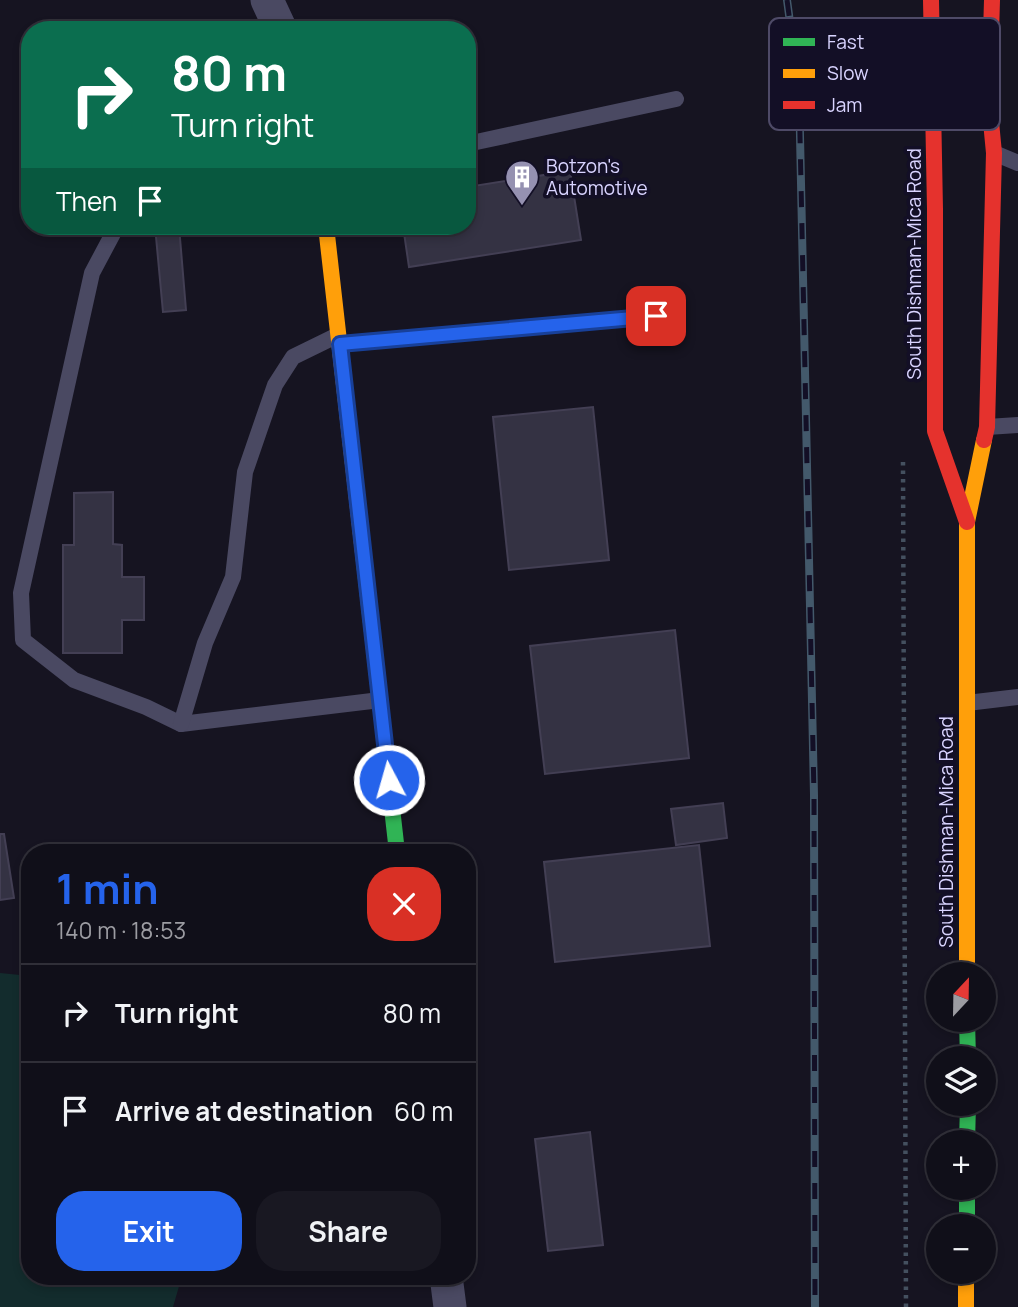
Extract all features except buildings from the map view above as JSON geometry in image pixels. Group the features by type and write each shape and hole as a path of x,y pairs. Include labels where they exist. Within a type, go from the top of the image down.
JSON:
{"main road":[{"name":"South Dishman-Mica Road","path":"931,0 931,18"},
{"name":"South Dishman-Mica Road","path":"991,18 992,0"},
{"name":"South Dishman-Mica Road","path":"934,130 935,431 967,522"},
{"name":"South Dishman-Mica Road","path":"967,962 967,522 987,427 994,153 992,130"},
{"path":"327,235 396,844"},
{"path":"966,1284 966,1307"}],"street":[{"path":"447,1285 450,1307"}],"lane":[{"path":"476,142 676,99"},
{"path":"994,153 1018,163"},
{"path":"112,235 92,273 21,593 23,640 74,680 146,707 181,724 380,701"},
{"path":"181,724 205,643 233,577 245,472 275,385 293,357 339,339 656,316"},
{"path":"987,427 1018,425"},
{"path":"967,703 1018,697"}],"path":[{"path":"903,451 906,1307"}],"green space":[{"path":"0,973 21,975 21,1285 179,1285 173,1307 0,1307"}],"railway":[{"path":"787,0 789,18"},
{"path":"800,130 814,795 815,1307"}],"traffic: fast":[{"path":"363,553 396,844"},
{"path":"967,1032 968,1046"},
{"path":"967,1130 968,1116"},
{"path":"967,1200 967,1214"}],"traffic: slow":[{"path":"327,235 363,553"},
{"path":"967,962 967,522 984,440"},
{"path":"966,1284 966,1307"}],"traffic: jam":[{"path":"931,0 931,18"},
{"path":"991,18 992,0"},
{"path":"933,130 935,431 967,522"},
{"path":"984,440 987,427 994,153 992,130"}],"place":[{"name":"Botzon's Automotive","path":"522,207"}],"route":[{"path":"389,780 340,344 656,316"}]}
